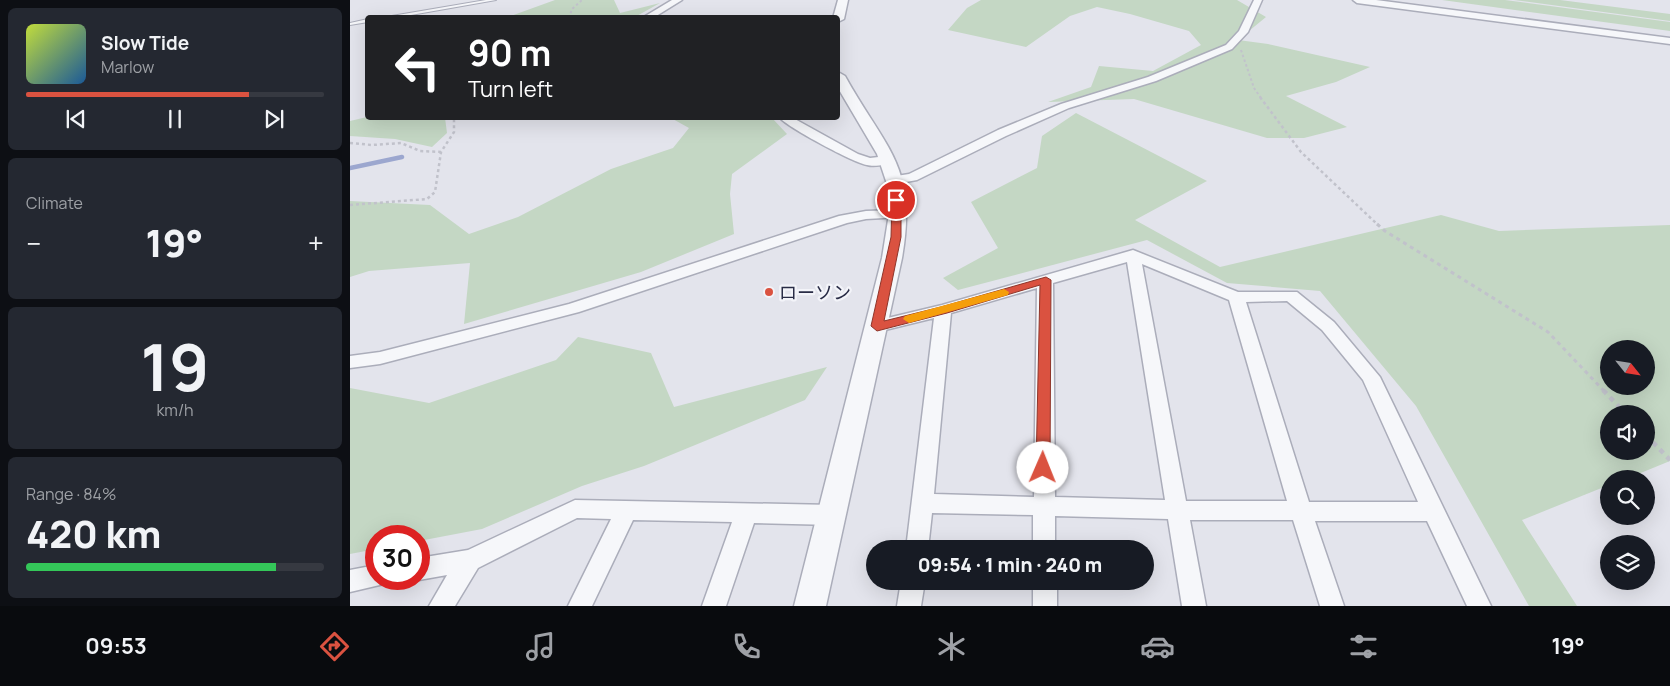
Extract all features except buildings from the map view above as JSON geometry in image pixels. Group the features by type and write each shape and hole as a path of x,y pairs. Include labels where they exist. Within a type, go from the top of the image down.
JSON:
{"street":[{"path":"651,15 678,0"},
{"path":"839,15 843,0"},
{"path":"895,180 912,177 1002,133 1065,106 1152,79 1229,47 1238,40 1251,19 1258,0"},
{"path":"1357,0 1670,41"},
{"path":"810,606 894,251 897,214 895,180 887,160 840,79"},
{"path":"789,120 854,157 869,162 887,160"},
{"path":"350,362 380,358 573,308 844,219 866,215 897,214"},
{"path":"877,326 943,310 1133,256 1236,297 1291,296 1328,326 1371,378 1479,606"},
{"path":"1133,256 1194,606"},
{"path":"1044,540 1046,280"},
{"path":"1236,297 1301,512 1332,606"},
{"path":"918,540 924,503 943,310"},
{"path":"924,503 1177,510 1433,512"},
{"path":"430,567 470,560 575,509 832,515"},
{"path":"580,606 627,510"},
{"path":"714,606 746,513"},
{"path":"441,606 470,560"},
{"path":"350,581 365,578"},
{"path":"910,606 912,590"},
{"path":"1045,590 1045,606"}],"lane":[{"path":"401,15 494,0"},
{"path":"350,24 365,21"}],"path":[{"path":"570,15 572,9 582,0"},
{"path":"1238,40 1254,88 1301,152 1317,169 1386,231 1548,332 1617,405"},
{"path":"350,206 426,198 435,192 441,152 454,132 454,120"},
{"path":"350,143 372,145 402,143 420,151 441,152"},
{"path":"1655,444 1670,460"}],"green space":[{"path":"555,0 614,0 620,13 660,3 639,15 514,15"},
{"path":"981,0 1237,0 1266,17 1238,40 1268,44 1370,67 1336,82 1286,96 1347,127 1304,138 1267,138 1134,99 1048,102 1091,87 1099,66 1153,71 1201,45 1189,31 1130,14 1097,7 1070,16 1026,47 948,30 967,8"},
{"path":"1442,0 1505,0 1670,22 1670,31"},
{"path":"1514,0 1560,0 1670,14 1670,21"},
{"path":"1076,113 1207,181 1135,220 1220,267 1441,215 1499,231 1670,225 1670,461 1648,470 1600,470 1600,489 1522,520 1577,606 1529,606 1416,406 1320,291 1227,283 1147,240 958,290 943,278 998,248 971,202 1037,168 1042,136"},
{"path":"365,117 365,120 445,120 447,133 432,147 395,139 350,136 350,121"},
{"path":"675,120 774,120 787,134 732,174 730,194 734,234 641,272 464,324 470,263 369,271 350,277 350,201 430,205 469,234 518,217 611,169 673,148 689,128"},
{"path":"578,337 651,353 674,407 827,367 805,400 644,466 582,486 482,529 430,539 430,525 365,525 365,551 350,554 350,388 429,403 556,360"}],"waterway":[{"path":"350,168 402,157"}],"slow traffic":[{"path":"909,319 1004,292"}],"place":[{"name":"ローソン","path":"769,292"}],"route":[{"path":"896,200 896,237 877,326 943,310 1046,280 1043,468"}]}
